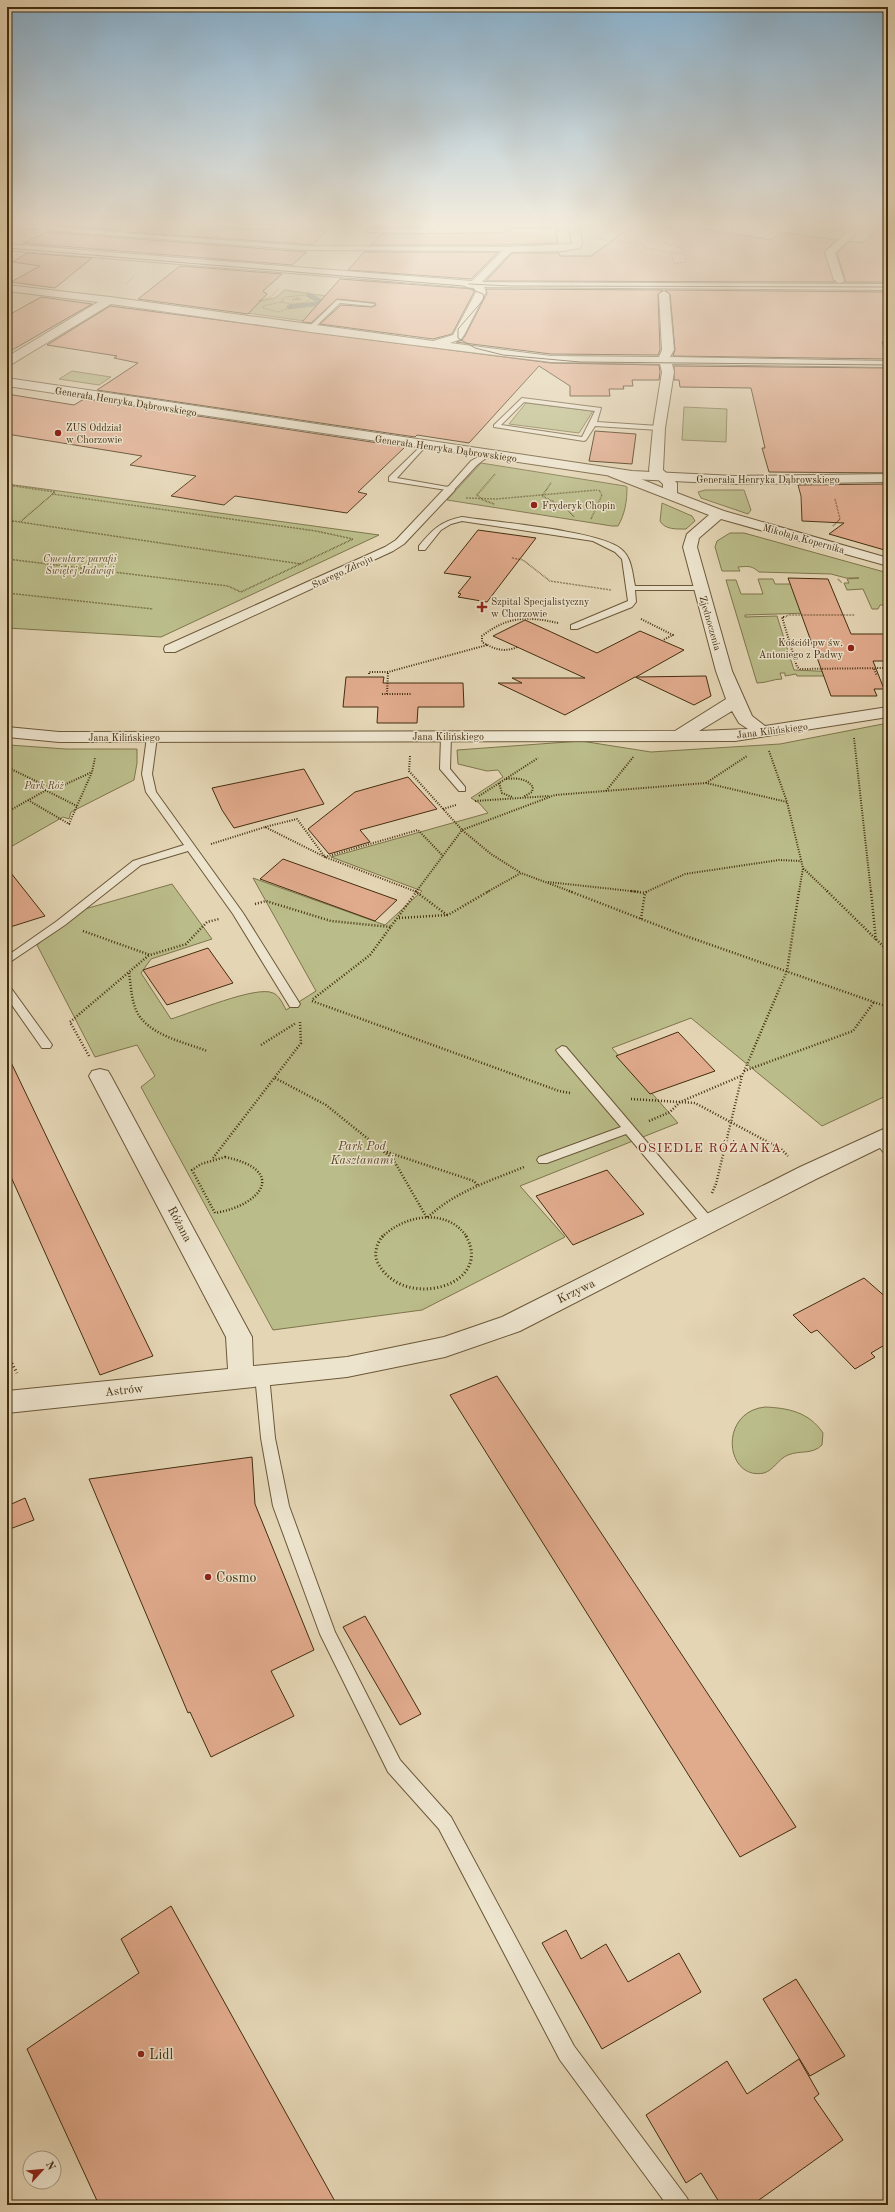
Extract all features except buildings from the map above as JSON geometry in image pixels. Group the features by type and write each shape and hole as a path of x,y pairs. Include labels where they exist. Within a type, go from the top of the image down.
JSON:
{"street":[{"path":"7,364 26,350 66,326"},
{"path":"291,326 551,359 888,364"},
{"path":"434,344 457,336 462,326"},
{"path":"666,326 668,350 664,355 668,372 658,428 656,471 670,483 670,493"},
{"path":"457,336 462,342 479,350"},
{"name":"Generała Henryka Dąbrowskiego","path":"7,382 424,446 614,473 662,477 743,480 888,478"},
{"name":"Mikołaja Kopernika","path":"614,473 659,492 670,493 719,514 888,562"},
{"name":"Starego Zdroju","path":"170,650 389,549 400,542 447,492"},
{"name":"Zjednoczenia","path":"719,514 694,534 690,542 724,671 735,700 745,720 765,738"},
{"path":"677,737 723,710 735,700"},
{"name":"Jana Kilińskiego","path":"7,732 59,736 152,737 735,736 765,738 888,712"},
{"name":"Różana","path":"100,1076 239,1337 252,1376"},
{"name":"Krzywa","path":"252,1376 347,1367 445,1347 511,1324 709,1224 885,1141"},
{"name":"Astrów","path":"7,1402 252,1376"}],"lane":[{"path":"522,400 599,409 593,424 584,439 496,426 522,400"},
{"path":"593,424 658,428"},
{"path":"424,446 392,479 447,492"},
{"name":"Starego Zdroju","path":"447,492 474,463 488,454"},
{"path":"422,548 444,523 462,519 595,539 618,550 626,559 632,602 621,609 574,627"},
{"path":"631,590 701,588"},
{"path":"446,736 445,770 462,789"},
{"path":"152,737 147,774 152,792 237,911 294,1004"},
{"path":"7,961 61,923 137,863 191,848"},
{"path":"7,990 46,1046"},
{"path":"562,1050 709,1224"},
{"path":"543,1160 629,1129"},
{"path":"252,1376 268,1438 281,1506 328,1634 390,1759 394,1766 445,1823 567,2053 680,2205"}],"path":[{"path":"482,500 477,495 495,474"},
{"path":"542,496 552,482"},
{"path":"7,485 55,492 19,522"},
{"path":"447,492 482,500 591,492 600,489 602,495 593,520"},
{"path":"7,559 228,586 241,592 353,539 316,531 52,494"},
{"path":"542,496 566,508 574,517"},
{"path":"831,527 840,519 835,496"},
{"path":"7,527 13,521 302,564"},
{"path":"512,558 523,560 550,581 631,590"},
{"path":"838,579 842,584"},
{"path":"7,593 153,609"},
{"path":"621,609 673,635 663,640"},
{"path":"855,615 784,616 781,620 797,667 800,670 888,668"},
{"path":"517,647 509,651 497,651 482,642 482,636 488,631 515,618 532,617 574,627"},
{"path":"369,674 369,672 388,672 487,645"},
{"path":"874,668 877,676"},
{"path":"387,694 388,672"},
{"path":"382,694 411,694"},
{"path":"412,736 409,771 462,830 491,854 521,874 641,919 888,1007"},
{"path":"854,737 876,941"},
{"path":"706,783 765,738 787,802 803,868 786,971 742,1076 716,1184 709,1199"},
{"path":"605,791 638,752"},
{"path":"543,755 470,801 706,783 787,802"},
{"path":"28,800 70,825 92,772 95,757"},
{"path":"7,767 50,788"},
{"path":"7,812 50,788 64,785 92,772"},
{"path":"499,783 502,793 519,798 532,792 533,787 530,782 516,778 504,780"},
{"path":"46,790 77,806"},
{"path":"305,1005 370,955 462,830 555,795"},
{"path":"443,808 463,803"},
{"path":"191,848 297,819 325,857"},
{"path":"265,827 325,857 417,892 448,915"},
{"path":"325,857 418,830 443,856"},
{"path":"543,882 645,893 685,874 779,860 802,861"},
{"path":"803,868 876,941 888,951"},
{"path":"398,918 448,915 521,874"},
{"path":"641,919 645,893"},
{"path":"100,1076 70,1022 150,955 186,944 207,922 266,902 331,920 391,927"},
{"path":"61,923 150,955"},
{"path":"129,973 136,1010 141,1020 169,1036 207,1051"},
{"path":"744,1071 853,1031 874,1002"},
{"path":"212,1159 225,1157 237,1158 248,1162 256,1168 261,1176 262,1185 259,1194 252,1202 241,1208 215,1213 192,1170 212,1159 301,1043 300,1015"},
{"path":"261,1045 300,1021"},
{"path":"629,1129 670,1112 680,1102 742,1076"},
{"path":"275,1078 326,1105 393,1159 427,1218 451,1223 463,1231 471,1242 473,1254 470,1266 463,1276 452,1284 437,1289 421,1290 405,1288 392,1282 382,1273 376,1262 375,1250 380,1238 390,1228 403,1220 419,1217 427,1218"},
{"path":"382,1151 400,1155 474,1181 478,1186"},
{"path":"427,1218 434,1209 478,1186 543,1160"},
{"path":"7,1354 17,1373"}],"green space":[{"path":"72,371 111,377 99,385 59,379"},
{"path":"526,403 593,411 579,433 509,424"},
{"path":"684,407 727,409 726,442 682,440"},
{"path":"481,463 625,486 627,487 627,497 622,517 618,526 612,526 447,500"},
{"name":"Cmentarz parafii Świętej Jadwigi","path":"7,484 379,535 161,637 7,628"},
{"path":"705,490 744,490 751,510 748,514 701,498 698,492"},
{"path":"662,503 692,516 695,521 686,529 665,526 660,521"},
{"path":"730,533 744,533 888,573 888,605 880,605 878,609 872,609 863,589 847,590 844,583 849,583 847,579 859,578 846,578 831,574 759,572 748,567 738,567 740,571 722,571 715,547 717,541"},
{"path":"758,579 773,579 775,584 797,584 809,613 745,615 745,617 777,616 794,670 839,672 828,676 797,676 796,674 785,676 785,673 780,673 782,679 757,683 726,580 736,580 741,594 763,594"},
{"name":"Park Pod Kasztanami","path":"888,723 888,1095 822,1126 691,1018 612,1048 678,1123 520,1186 565,1237 422,1310 273,1330 141,1087 155,1076 137,1045 95,1057 37,945 78,911 172,884 212,939 151,959 141,973 171,1019 239,996 265,992 273,993 277,996 281,1000 286,1010 316,991 253,878 385,925 422,891 331,857 488,813 479,803 471,798 503,777 498,770 487,771 458,764 457,750 581,741 651,752 780,744"},
{"name":"Park Róż","path":"9,745 66,749 137,749 137,763 134,780 71,812 69,819 63,817 7,849 7,747"},
{"path":"765,1407 790,1410 797,1412 811,1420 823,1433 822,1445 814,1450 788,1455 764,1473 751,1473 741,1467 735,1457 732,1445 734,1432 740,1421 750,1412"}],"tram line":[{"path":"460,326 458,329 458,338 475,348 503,355 580,362 888,365"}],"place":[{"name":"ZUS Oddział w Chorzowie","path":"58,433"},
{"name":"Fryderyk Chopin","path":"534,505"},
{"name":"Szpital Specjalistyczny w Chorzowie","path":"482,607"},
{"name":"Kościół pw św. Antoniego z Padwy","path":"851,648"},
{"name":"Cosmo","path":"208,1577"},
{"name":"Lidl","path":"141,2054"}],"district":[{"name":"OSIEDLE RÓŻANKA","path":"710,1147"}]}
